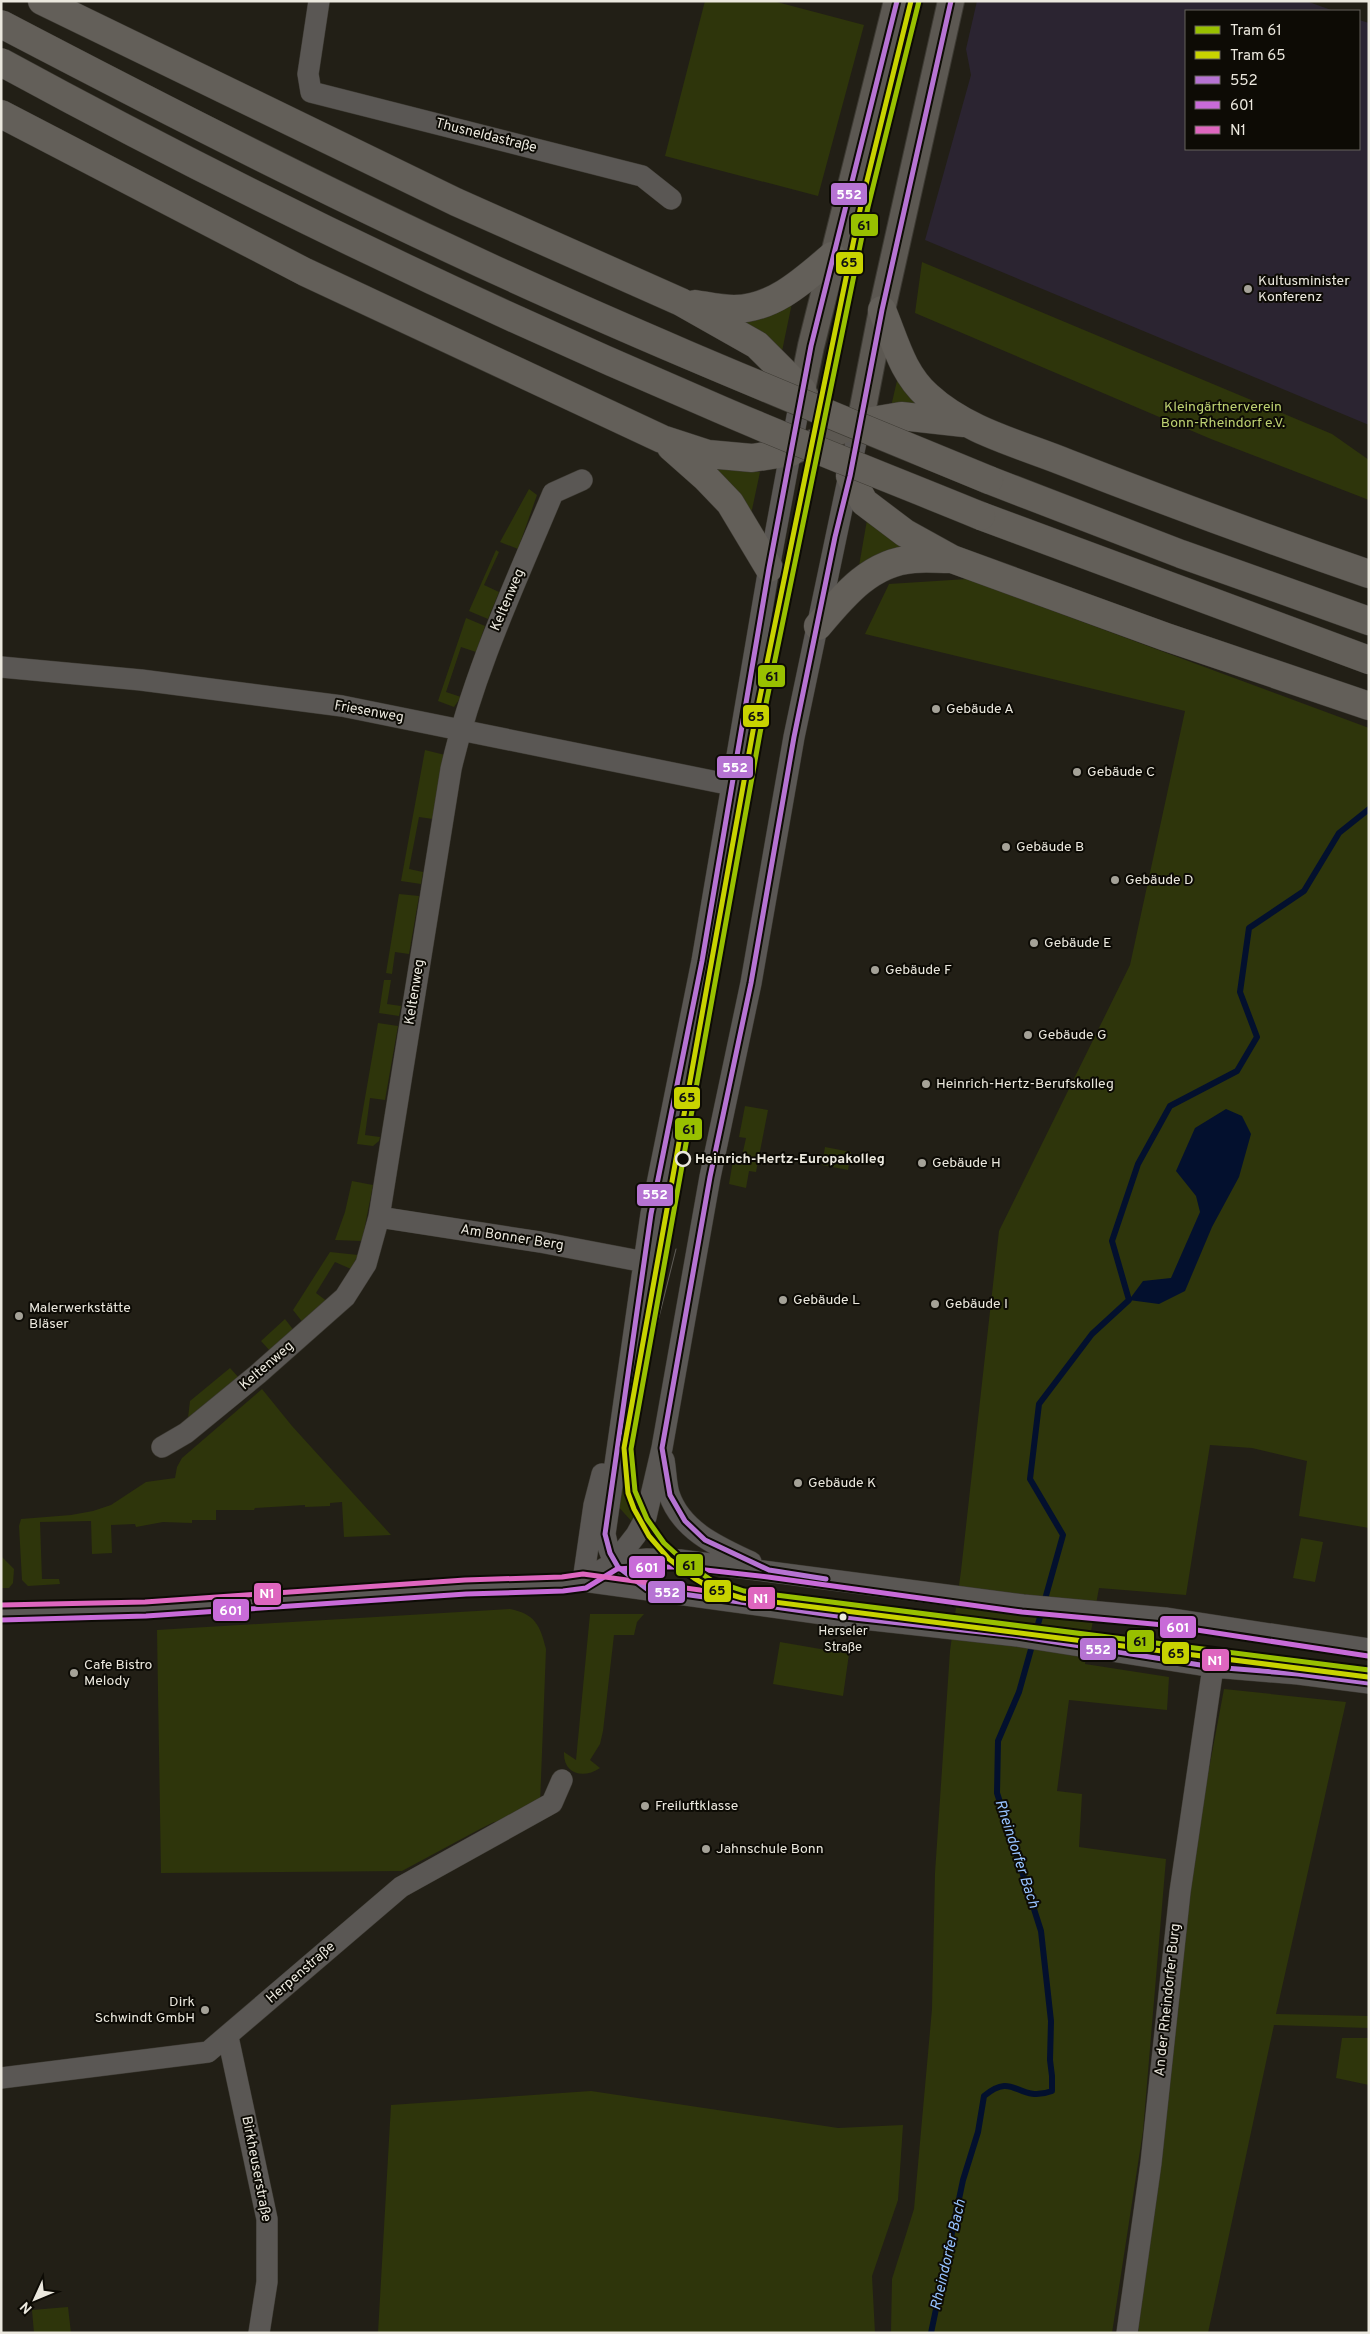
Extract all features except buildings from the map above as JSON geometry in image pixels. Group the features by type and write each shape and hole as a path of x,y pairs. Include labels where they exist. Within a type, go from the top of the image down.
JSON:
{"highway":[{"path":"42,1 456,202 681,302 757,346 802,390"},
{"path":"1,24 162,109 447,248 718,368 989,480 1181,554 1369,621"},
{"path":"1,62 137,136 445,287 709,405 981,516 1366,659"},
{"path":"1,114 305,272 662,439 708,454 752,458 791,452"},
{"path":"681,302 735,309 764,304 794,288 832,256"},
{"path":"882,310 903,364 910,375 928,396 968,424 1197,514 1369,574"},
{"path":"860,423 901,416 968,424"},
{"path":"662,439 706,478 730,503 768,568"},
{"path":"850,476 864,502 905,533 952,559 1356,702"},
{"path":"818,626 848,590 886,565 912,559 952,559"}],"main road":[{"path":"850,476 802,390 832,256 897,1"},
{"path":"791,452 827,435 860,423 882,310 950,1"}],"street":[{"name":"Thusneldastraße","path":"319,1 308,74 311,92 642,176 671,199"},
{"path":"647,1589 624,1574 614,1562 608,1549 605,1534 651,1214 702,961 768,568 802,390"},
{"path":"583,1581 614,1562 636,1535 646,1517 662,1448 708,1186 750,991 794,737 860,423"},
{"name":"Keltenweg","path":"162,1447 193,1428 346,1297 366,1264 379,1217 451,769 460,729 491,640 553,493 582,480"},
{"name":"Friesenweg","path":"1,667 141,680 342,706 732,785"},
{"name":"Am Bonner Berg","path":"379,1217 540,1242 645,1262"},
{"path":"583,1581 594,1505 631,1355"},
{"path":"662,1448 670,1495 685,1521 705,1540 769,1570"},
{"path":"614,1562 648,1559 680,1560 769,1570 1054,1609 1165,1618 1369,1649"},
{"path":"1,1612 145,1609 466,1587 563,1584 583,1581 845,1617 1048,1640 1213,1667 1298,1674 1369,1683"},
{"name":"An der Rheindorfer Burg","path":"1127,2333 1151,2163 1180,1892 1213,1667"},
{"name":"Herpenstraße","path":"1,2078 208,2052 228,2037 401,1887 552,1803 562,1780"},
{"name":"Birkheuserstraße","path":"228,2037 267,2219 268,2282 259,2333"}],"shaded area":[{"path":"977,1 1306,1 1331,10 1185,10 1185,150 1360,150 1360,20 1369,23 1369,425 925,240 971,75 966,49"}],"green space":[{"path":"705,1 773,1 864,25 818,196 665,156"},
{"name":"Kleingärtnerverein Bonn-Rheindorf e.V.","path":"922,262 1332,434 1369,460 1369,500 1211,439 915,313"},
{"path":"793,298 781,356 732,316"},
{"path":"899,372 930,407 890,411"},
{"path":"707,465 732,470 760,472 750,519"},
{"path":"529,489 537,495 518,549 500,542"},
{"path":"868,514 918,547 858,572"},
{"path":"496,550 499,552 484,585 499,592 488,619 469,611"},
{"path":"967,579 1369,728 1369,1528 1299,1516 1307,1461 1252,1448 1210,1445 1186,1595 1099,1588 1085,1664 1169,1677 1167,1710 1069,1700 1057,1791 1082,1794 1079,1847 1166,1859 1143,2131 1112,2333 891,2333 892,2279 914,2209 932,2009 935,1873 950,1651 961,1571 999,1231 1130,965 1185,711 865,634 889,584"},
{"path":"466,618 485,626 476,652 461,647 446,692 461,697 454,707 438,701"},
{"path":"425,750 445,755 433,819 419,817 409,869 423,872 421,884 401,881"},
{"path":"399,894 419,896 409,954 395,952 392,974 386,973"},
{"path":"384,980 391,980 387,1004 401,1006 399,1016 379,1013"},
{"path":"378,1023 398,1026 385,1100 370,1098 365,1135 380,1137 379,1141 373,1146 357,1144"},
{"path":"745,1106 768,1110 756,1172 749,1171 746,1188 729,1184 734,1155 742,1156 746,1138 739,1137"},
{"path":"825,1147 851,1152 848,1170 822,1165"},
{"path":"352,1181 373,1185 362,1241 335,1240 345,1212"},
{"path":"330,1252 358,1255 351,1269 335,1262 316,1293 328,1302 304,1324 293,1310"},
{"path":"285,1319 295,1332 271,1352 261,1341"},
{"path":"230,1368 240,1379 188,1418 190,1401"},
{"path":"262,1389 292,1426 391,1535 344,1537 342,1502 330,1503 330,1506 305,1507 305,1505 255,1508 254,1510 216,1510 216,1520 192,1520 192,1523 163,1522 136,1527 135,1524 111,1525 112,1553 92,1554 91,1521 40,1522 42,1579 59,1579 60,1584 28,1586 22,1580 19,1526 21,1519 71,1515 93,1511 111,1505 146,1482 175,1478 177,1467 182,1458"},
{"path":"621,1470 627,1471 629,1487 638,1515 634,1524 615,1503"},
{"path":"1301,1538 1323,1542 1315,1582 1293,1578"},
{"path":"1,1556 14,1569 13,1583 9,1588 1,1588"},
{"path":"510,1609 525,1614 535,1622 539,1627 546,1649 540,1804 508,1821 494,1822 402,1871 161,1873 157,1630"},
{"path":"590,1614 644,1614 637,1622 634,1635 614,1635 603,1731 600,1744 590,1760 600,1768 581,1774 576,1773 567,1766 564,1752 576,1760"},
{"path":"780,1642 849,1654 843,1696 773,1684"},
{"path":"1224,1689 1346,1702 1276,2014 1369,2016 1369,2028 1274,2025 1208,2333 1138,2333 1190,1870"},
{"path":"1342,2038 1369,2038 1369,2085 1336,2078"},
{"path":"591,2091 838,2128 903,2125 898,2200 872,2276 875,2333 378,2333 391,2105"},
{"path":"68,2307 71,2333 34,2333 32,2310"}],"water":[{"path":"1226,1109 1242,1116 1251,1134 1239,1177 1212,1227 1185,1291 1159,1304 1129,1300 1143,1281 1171,1278 1200,1212 1196,1196 1176,1171 1195,1128"}],"waterway":[{"name":"Rheindorfer Bach","path":"931,2333 963,2180 978,2132 984,2096 994,2089 1003,2086 1010,2086 1031,2094 1052,2091 1050,2060 1051,2021 1041,1931 997,1793 998,1741 1019,1692 1063,1535 1030,1479 1039,1404 1092,1334 1129,1300 1112,1241 1138,1164 1170,1106 1237,1071 1257,1037 1240,992 1249,928 1304,891 1339,833 1369,809"}],"tram line":[{"name":"65","path":"911,1 861,205 753,731 624,1448 628,1493 634,1509 649,1536 669,1559 712,1589 742,1598 1368,1677"},
{"name":"61","path":"919,1 868,207 760,733 631,1449 635,1491 647,1519 664,1543 686,1563 711,1580 744,1591 1369,1670"},
{"path":"643,1381 676,1249"}],"transit line":[{"name":"552","path":"897,1 811,346 769,568 702,961 651,1214 605,1534 610,1553 618,1567 647,1589 845,1617 1017,1636 1213,1667 1298,1674 1369,1683"},
{"name":"552","path":"826,1579 769,1570 705,1540 685,1521 670,1495 662,1448 710,1177 751,983 794,737 835,537 850,476 882,310 951,1"},
{"name":"601","path":"1,1620 146,1616 466,1594 563,1591 586,1588 617,1569 679,1567 768,1577 1022,1612 1164,1625 1368,1656"},
{"name":"N1","path":"1,1605 145,1602 465,1580 562,1577 583,1574 846,1610 1018,1629 1214,1660 1369,1675"}],"place":[{"name":"Kultusminister Konferenz","path":"1248,289"},
{"name":"Gebäude A","path":"936,709"},
{"name":"Gebäude C","path":"1077,772"},
{"name":"Gebäude B","path":"1006,847"},
{"name":"Gebäude D","path":"1115,880"},
{"name":"Gebäude E","path":"1034,943"},
{"name":"Gebäude F","path":"875,970"},
{"name":"Gebäude G","path":"1028,1035"},
{"name":"Heinrich-Hertz-Berufskolleg","path":"926,1084"},
{"name":"Heinrich-Hertz-Europakolleg","path":"683,1159"},
{"name":"Gebäude H","path":"922,1163"},
{"name":"Gebäude L","path":"783,1300"},
{"name":"Gebäude I","path":"935,1304"},
{"name":"Malerwerkstätte Bläser","path":"19,1316"},
{"name":"Gebäude K","path":"798,1483"},
{"name":"Herseler Straße","path":"843,1617"},
{"name":"Cafe Bistro Melody","path":"74,1673"},
{"name":"Freiluftklasse","path":"645,1806"},
{"name":"Jahnschule Bonn","path":"706,1849"},
{"name":"Dirk Schwindt GmbH","path":"205,2010"}]}
